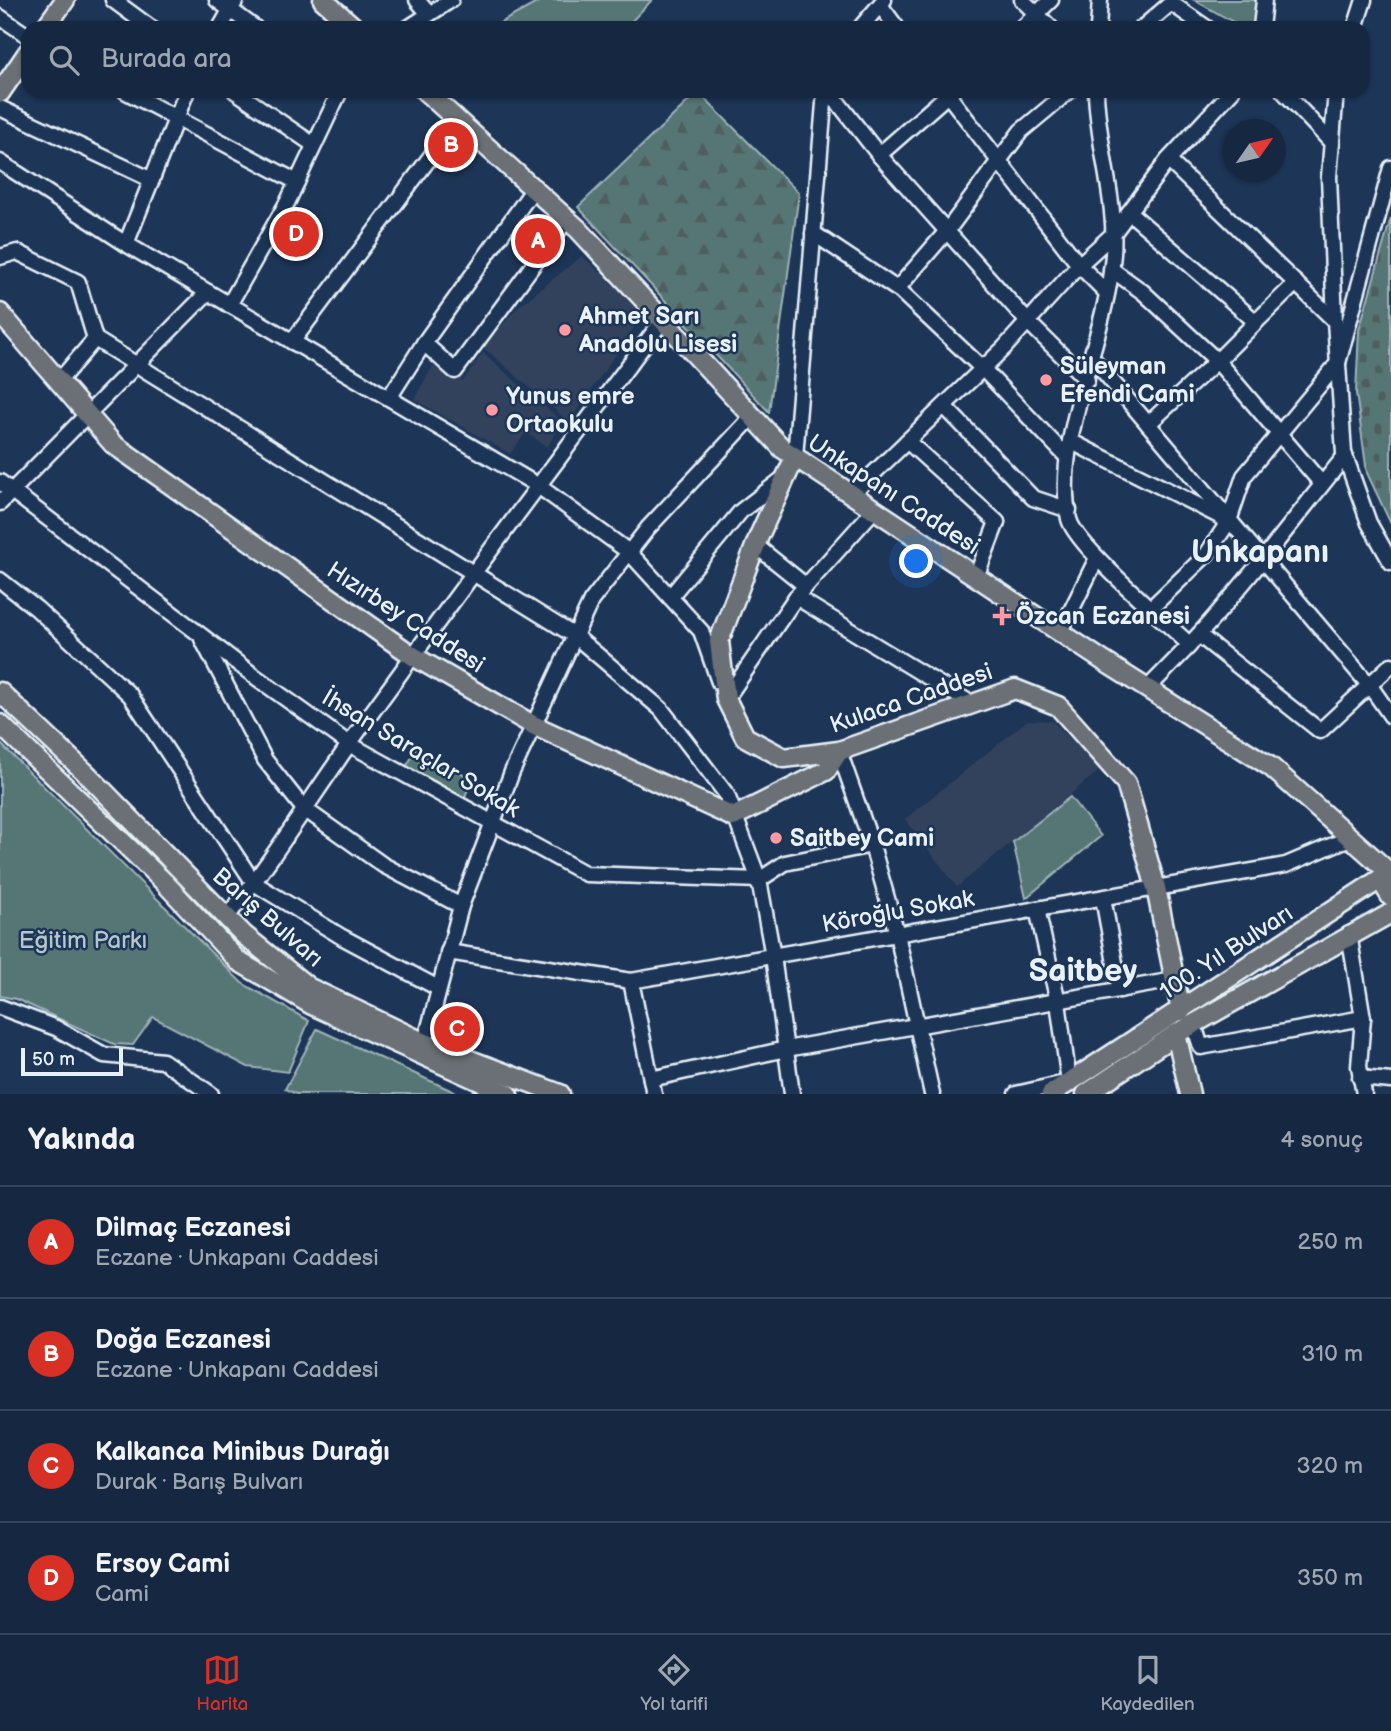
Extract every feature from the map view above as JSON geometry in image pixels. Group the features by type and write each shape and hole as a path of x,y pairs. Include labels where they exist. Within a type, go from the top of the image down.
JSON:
{"main road":[{"path":"50,21 65,0"},
{"path":"323,0 347,21"},
{"path":"0,93 21,62"},
{"name":"Unkapanı Caddesi","path":"433,98 535,187 567,219 783,449 1060,633 1271,767 1352,837 1387,875 1391,897"},
{"name":"Hızırbey Caddesi","path":"0,313 113,444 413,656 533,725 733,817"},
{"name":"Kulaca Caddesi","path":"795,457 755,545 719,641 726,699 745,737 784,758 839,751 1015,689 1058,706 1126,783 1157,888 1181,1011"},
{"name":"Barış Bulvarı","path":"0,692 86,773 226,918 272,960 309,987 425,1043 560,1094"},
{"name":"Barış Bulvarı","path":"0,724 164,882 238,961 336,1017 506,1093"},
{"path":"733,817 826,771 839,751"},
{"name":"100. Yıl Bulvarı","path":"1051,1094 1387,875"},
{"name":"100. Yıl Bulvarı","path":"1086,1094 1176,1034 1349,934 1391,913"},
{"path":"1176,1034 1190,1094"}],"street":[{"path":"113,0 142,21"},
{"path":"217,0 233,4 249,21"},
{"path":"417,0 429,14"},
{"path":"418,21 451,0"},
{"path":"1022,0 1043,21"},
{"path":"1030,21 1051,0"},
{"path":"1098,21 1100,0"},
{"path":"1262,21 1264,0"},
{"path":"1357,21 1364,0"},
{"path":"866,21 882,2 893,21"},
{"path":"1150,21 1171,3 1197,21"},
{"path":"224,21 233,4"},
{"path":"0,17 21,31"},
{"path":"138,98 296,182"},
{"path":"126,244 184,98"},
{"path":"245,98 314,145"},
{"path":"229,305 296,182 337,98"},
{"path":"795,457 826,98"},
{"path":"833,98 879,155 1028,322 1087,380"},
{"path":"879,155 941,98"},
{"path":"952,98 1079,265 1107,293"},
{"path":"897,288 947,231 1021,131 1061,98"},
{"path":"1097,98 1112,235 1111,269 1093,359 1066,456 1069,522 1097,558 1151,608 1320,731 1391,665"},
{"path":"851,495 983,369 1079,265 1112,235 1168,159 1225,98"},
{"path":"1290,98 1332,143"},
{"path":"1335,98 1329,177 1335,321 1345,456 1369,523 1391,562"},
{"path":"0,108 152,180"},
{"path":"292,342 457,120"},
{"path":"1168,159 1335,321"},
{"path":"0,162 126,244 537,485 629,552 701,631 726,699"},
{"path":"1151,608 1207,554 1229,521 1244,476 1338,363 1391,168"},
{"path":"388,398 535,187"},
{"path":"1129,212 1256,322"},
{"path":"424,343 455,372 567,219"},
{"path":"813,233 897,288 983,369 1066,456"},
{"path":"0,257 17,252 78,282 95,339 138,363 471,575 575,636 660,709 727,795 733,817 759,880 774,956 792,1094"},
{"path":"1111,269 1143,292 1217,361 1322,484"},
{"path":"1147,424 1217,361 1296,283"},
{"path":"0,503 5,486 87,414 208,292"},
{"path":"226,918 254,883 303,808 471,575 663,320"},
{"path":"58,382 95,339"},
{"path":"1093,359 1370,686 1391,716"},
{"path":"944,406 1033,498 1069,510"},
{"path":"425,1043 461,906 492,823 533,725 591,601 629,552 752,416"},
{"path":"907,441 997,522 976,577"},
{"path":"1070,442 1229,521"},
{"path":"1147,689 1234,596 1260,558 1345,456"},
{"path":"670,597 741,511 786,476"},
{"name":"İhsan Saraçlar Sokak","path":"5,486 201,636 349,744 586,874 759,880"},
{"path":"726,699 796,597 874,510"},
{"path":"755,545 807,586"},
{"path":"1060,633 1097,558"},
{"path":"0,580 37,609 130,695 254,883 342,937 438,988"},
{"path":"796,597 972,704"},
{"path":"201,636 265,760 303,808 383,865 461,906"},
{"path":"839,751 872,845 897,934 932,1094"},
{"name":"Köroğlu Sokak","path":"448,952 631,981 1286,865 1352,837"},
{"path":"759,880 785,863 872,845"},
{"path":"1102,898 1120,990"},
{"path":"1016,1094 1069,1082 1058,1002 1037,909"},
{"path":"1349,934 1363,1018 1360,1078 1364,1094"},
{"path":"631,981 652,1087 786,1049 1174,980"},
{"path":"0,1007 56,1028 104,1055 163,1061 211,1094"},
{"path":"1194,1024 1201,1047 1363,1018"},
{"path":"1360,1078 1391,1081"}],"shaded area":[{"name":"Ahmet Sarı Anadolu Lisesi","path":"582,256 644,313 569,422 483,347 518,307"},
{"name":"Yunus emre Ortaokulu","path":"483,353 563,422 547,447 526,432 510,454 414,399 433,366 463,381"},
{"path":"1028,720 1052,721 1101,769 957,887 905,819"}],"green space":[{"path":"542,0 652,0 632,21 504,21"},
{"path":"1194,0 1257,0 1254,21 1231,21"},
{"path":"692,98 704,98 799,193 769,412 578,207"},
{"path":"1391,218 1391,524 1367,473 1356,393 1359,330"},
{"name":"Eğitim Parkı","path":"0,743 242,983 309,1021 288,1072 248,1067 153,1017 133,1045 114,1044 16,999 0,996"},
{"path":"417,748 472,779 464,799 406,767"},
{"path":"1070,797 1101,836 1026,898 1013,842"},
{"path":"317,1029 459,1094 296,1094 285,1089"}],"place":[{"name":"Doğa Eczanesi","path":"451,145"},
{"name":"Ersoy Cami","path":"296,234"},
{"name":"Dilmaç Eczanesi","path":"538,241"},
{"name":"Ahmet Sarı Anadolu Lisesi","path":"565,330"},
{"name":"Süleyman Efendi Cami","path":"1046,380"},
{"name":"Yunus emre Ortaokulu","path":"492,410"},
{"name":"Özcan Eczanesi","path":"1002,616"},
{"name":"Saitbey Cami","path":"776,838"},
{"name":"Kalkanca Minibus Durağı","path":"457,1029"}],"district":[{"name":"Unkapanı","path":"1260,551"},
{"name":"Saitbey","path":"1083,970"}]}
